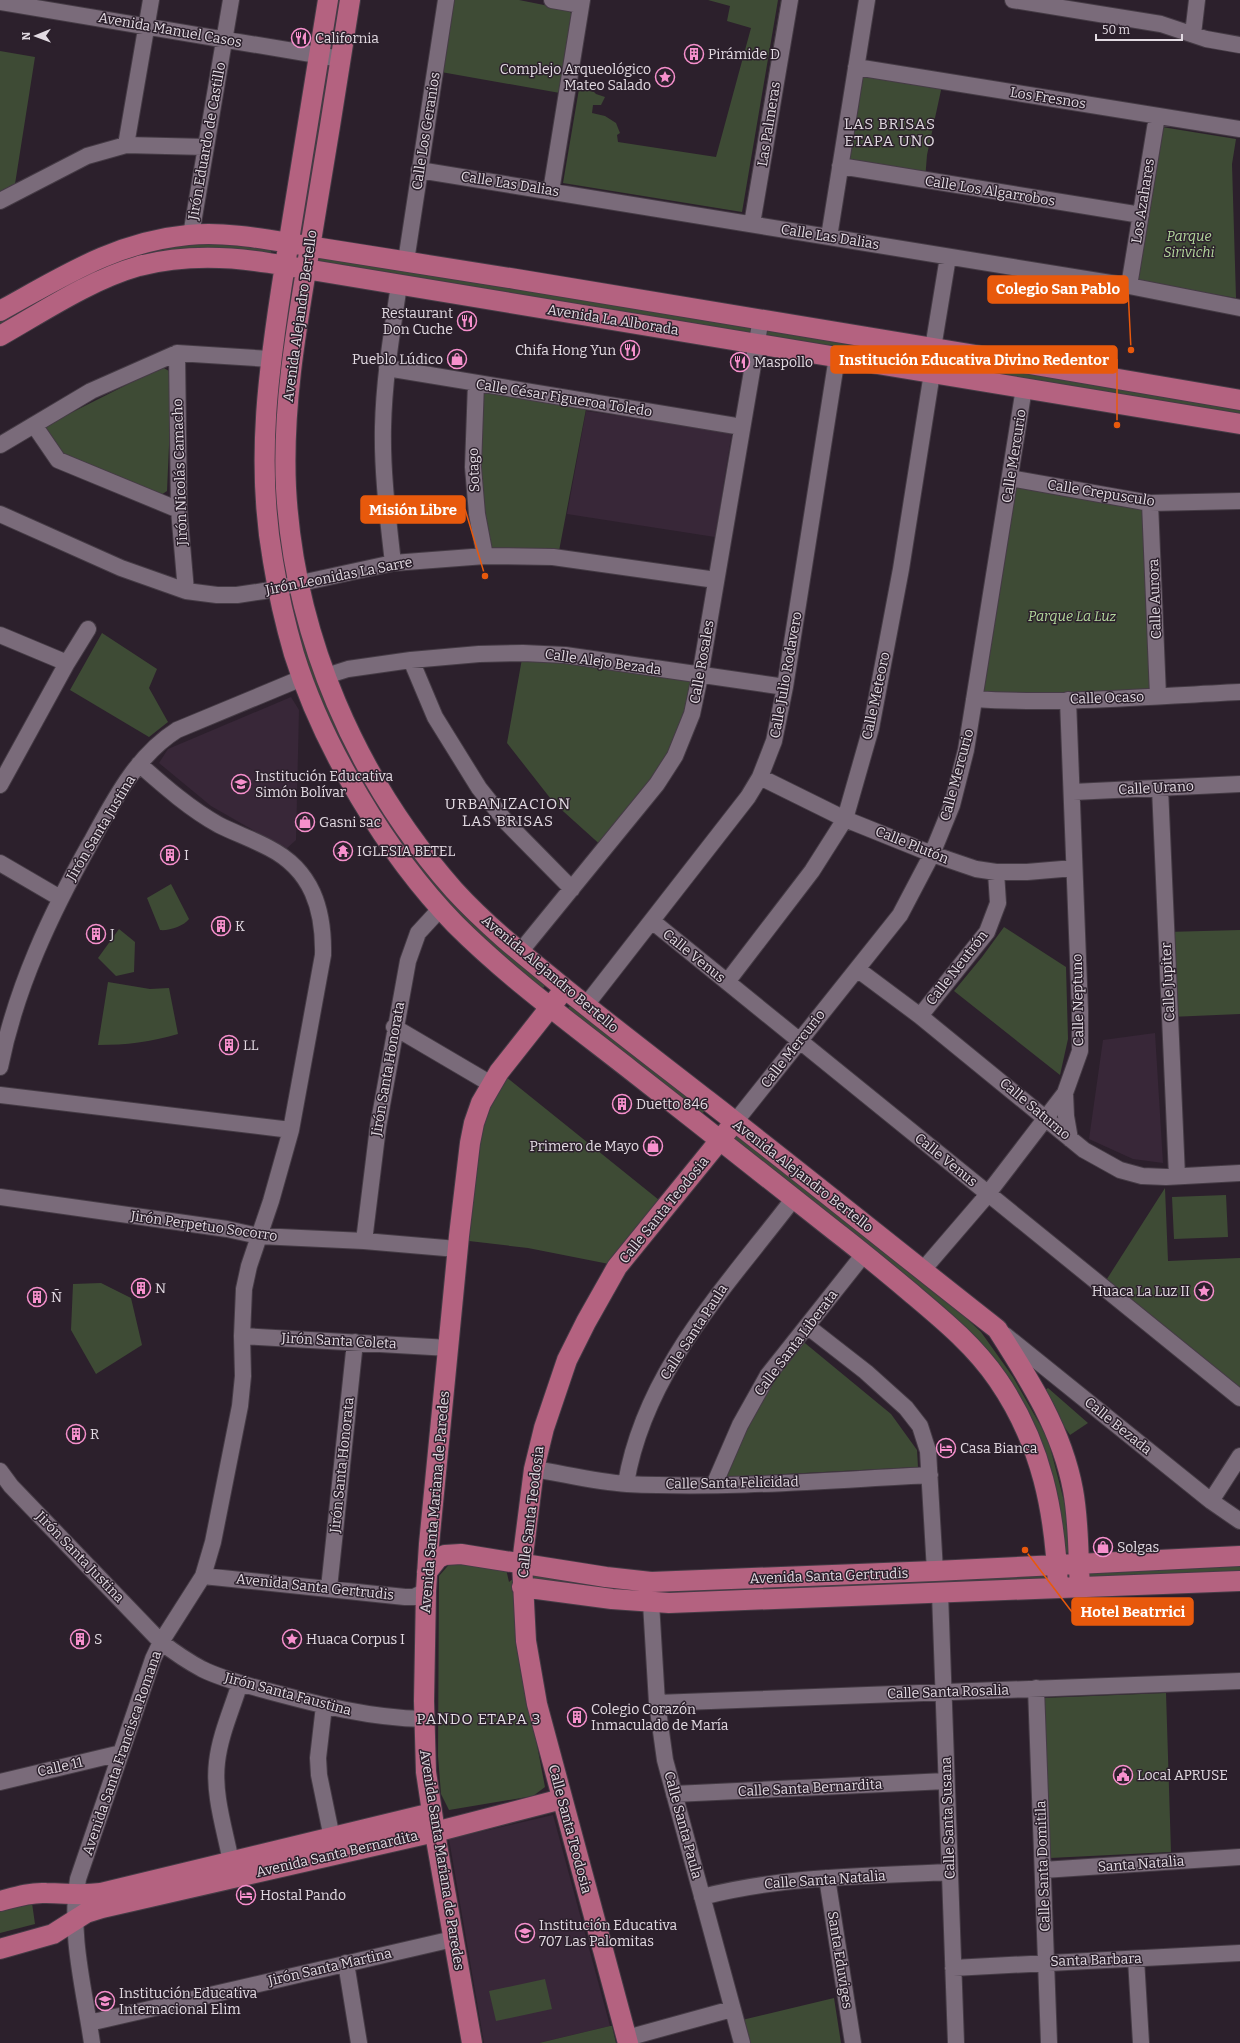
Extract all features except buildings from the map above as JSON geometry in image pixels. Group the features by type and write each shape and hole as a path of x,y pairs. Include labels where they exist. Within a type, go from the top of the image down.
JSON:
{"main road":[{"name":"Avenida Alejandro Bertello","path":"328,0 270,359 265,403 264,478 272,555 284,617 302,678 337,756 356,790 399,856 454,923 494,960 550,1007 721,1139 794,1198 858,1261 952,1326 975,1351 998,1380 1029,1436 1042,1469 1053,1519 1058,1565 1058,1588"},
{"name":"Avenida Alejandro Bertello","path":"350,0 291,364 286,426 286,486 292,546 299,583 306,615 326,676 347,728 364,762 417,842 456,892 520,952 997,1329 1028,1378 1060,1443 1073,1490 1077,1519 1080,1587"},
{"name":"Avenida La Alborada","path":"0,311 103,255 162,239 191,235 243,236 761,318 1240,400"},
{"name":"Avenida La Alborada","path":"0,336 84,289 139,266 172,260 222,258 306,269 1240,424"},
{"name":"Avenida Santa Mariana de Paredes","path":"472,2043 426,1772 424,1719 426,1581 443,1347 470,1143 481,1103 491,1084 565,989"},
{"name":"Calle Santa Teodosia","path":"627,2040 537,1704 530,1670 522,1587 522,1563 534,1469 544,1428 567,1360 586,1322 617,1267 735,1122"},
{"name":"Avenida Santa Gertrudis","path":"426,1581 438,1558 453,1554 522,1563 620,1579 651,1582 935,1571 1240,1556"},
{"name":"Avenida Santa Gertrudis","path":"522,1587 651,1603 1240,1581"},
{"name":"Avenida Santa Bernardita","path":"0,1901 32,1894 46,1893 75,1896 101,1893 332,1838 434,1822 562,1799"},
{"name":"Avenida Santa Bernardita","path":"0,1949 53,1934 74,1920 102,1908 434,1822"}],"street":[{"path":"126,145 148,26 151,0"},
{"name":"Jirón Eduardo de Castillo","path":"191,235 231,0"},
{"name":"Calle Los Geranios","path":"406,261 446,0"},
{"path":"551,191 582,2 552,0"},
{"name":"Las Palmeras","path":"752,224 790,0"},
{"path":"829,237 867,0"},
{"path":"1013,0 1161,24 1206,39 1240,45"},
{"path":"1193,34 1197,0"},
{"name":"Avenida Manuel Casos","path":"2,2 77,7 148,26 341,59"},
{"name":"Los Fresnos","path":"856,67 1240,129"},
{"name":"Los Azahares","path":"1129,286 1157,116"},
{"path":"0,201 87,156 126,145 206,147"},
{"name":"Calle Los Algarrobos","path":"840,166 1141,215"},
{"name":"Calle Las Dalias","path":"419,170 1129,286 1240,308"},
{"path":"933,348 948,257"},
{"path":"393,563 384,483 383,427 387,368 399,285"},
{"name":"Calle Rosales","path":"520,952 657,784 675,756 692,714 700,676 761,318"},
{"path":"0,445 91,391 178,353 270,359"},
{"name":"Jirón Nicolás Camacho","path":"178,353 179,510 186,591"},
{"name":"Calle Julio Rodavero","path":"586,1005 748,797 760,776 774,741 786,687 837,357"},
{"name":"Calle César Figueroa Toledo","path":"387,368 742,427"},
{"name":"Calle Meteoro","path":"727,982 812,872 845,818 871,728 901,568 932,373"},
{"name":"Sotago","path":"476,384 472,467 477,514 485,556"},
{"name":"Calle Mercurio","path":"735,1122 798,1040 900,915 932,854 952,805 966,750 1024,388"},
{"path":"34,425 58,460 179,510"},
{"name":"Calle Crepusculo","path":"1010,478 1150,503 1240,500"},
{"name":"Calle Aurora","path":"1150,503 1158,696"},
{"name":"Jirón Leonidas La Sarre","path":"0,514 121,568 186,591 217,596 237,595 393,563 485,556 553,557 716,580"},
{"path":"0,785 67,663 88,629"},
{"path":"0,635 67,663"},
{"name":"Calle Alejo Bezada","path":"326,676 348,669 411,660 512,653 565,655 700,676 786,687"},
{"path":"424,690 430,669 445,657"},
{"path":"411,660 435,717 479,788 507,823 572,889"},
{"name":"Jirón Santa Justina","path":"0,1067 6,1040 20,996 60,898 115,800 139,764 161,741 177,730 302,678"},
{"name":"Calle Ocaso","path":"974,698 1012,701 1068,700 1240,692"},
{"name":"Calle Neptuno","path":"922,1271 987,1193 1065,1093 1080,1051 1073,792 1068,700"},
{"name":"Avenida Santa Francisca Romana","path":"92,2043 77,1952 74,1920 75,1896 78,1879 153,1659 161,1642 203,1576 214,1535 240,1406 243,1376 242,1336 244,1289 249,1266 292,1130 323,955 324,931 320,909 314,894 304,878 286,859 270,848 218,824 195,810 139,764"},
{"name":"Calle Plutón","path":"760,776 845,818 932,854 976,869 996,872 1027,872 1074,868"},
{"name":"Calle Urano","path":"1073,792 1240,784"},
{"name":"Calle Jupiter","path":"1160,788 1177,1176"},
{"path":"0,863 60,898"},
{"name":"Calle Neutrón","path":"920,1016 987,932 998,903 996,872"},
{"name":"Jirón Santa Honorata","path":"364,1241 378,1127 394,1027 412,945 418,933 441,908"},
{"name":"Calle Venus","path":"652,921 1240,1398"},
{"name":"Calle Saturno","path":"857,969 920,1016 1084,1150 1120,1170 1142,1176 1240,1173"},
{"path":"394,1027 491,1084"},
{"path":"1065,1093 1066,1116 1070,1139"},
{"path":"0,1095 292,1130"},
{"name":"Jirón Perpetuo Socorro","path":"0,1197 227,1229 259,1236 364,1241 457,1249"},
{"name":"Calle Santa Paula","path":"626,1484 630,1462 642,1424 659,1385 680,1349 706,1308 794,1198"},
{"name":"Calle Santa Liberata","path":"714,1485 750,1405 768,1375 858,1261"},
{"path":"807,1326 866,1372 906,1408 920,1426 928,1451 935,1571"},
{"name":"Calle Bezada","path":"997,1329 1211,1501 1240,1521"},
{"name":"Jirón Santa Coleta","path":"242,1336 443,1347"},
{"name":"Jirón Santa Honorata","path":"329,1588 355,1342"},
{"path":"1211,1501 1240,1456"},
{"name":"Calle Santa Felicidad","path":"534,1469 579,1478 626,1484 714,1485 930,1475"},
{"name":"Jirón Santa Justina","path":"0,1471 11,1486 161,1642"},
{"name":"Avenida Santa Gertrudis","path":"203,1576 405,1597 414,1597 426,1581"},
{"name":"Calle Santa Susana","path":"940,1593 956,2043"},
{"name":"Calle Santa Paula","path":"651,1603 657,1703 664,1752 674,1794 742,2043"},
{"name":"Jirón Santa Faustina","path":"161,1642 179,1656 203,1669 240,1683 324,1706 397,1718 424,1719"},
{"name":"Calle Santa Rosalia","path":"657,1703 1240,1681"},
{"path":"231,1862 217,1785 217,1762 221,1743 240,1683"},
{"name":"Calle Santa Domitila","path":"1036,1688 1049,2043"},
{"path":"324,1706 318,1758 319,1775 332,1838"},
{"name":"Calle 11","path":"0,1782 121,1753"},
{"name":"Calle Santa Bernardita","path":"674,1794 946,1781"},
{"name":"Santa Natalia","path":"1043,1870 1240,1857"},
{"name":"Calle Santa Natalia","path":"702,1897 762,1884 827,1878 950,1872"},
{"name":"Santa Eduviges","path":"827,1878 853,2043"},
{"name":"Jirón Santa Martina","path":"89,2023 454,1938"},
{"name":"Santa Barbara","path":"953,1968 1240,1953"},
{"path":"1136,1959 1141,2043"},
{"path":"346,1964 360,2043"},
{"path":"627,2040 732,2009"}],"shaded area":[{"path":"586,411 732,432 715,537 567,514"},
{"name":"Institución Educativa Simón Bolívar","path":"291,697 299,710 296,840 286,849 211,806 159,763 168,749"},
{"path":"1155,1033 1163,1163 1133,1159 1089,1139 1103,1040"},
{"name":"Institución Educativa 707 Las Palomitas","path":"553,1815 610,2026 539,2043 484,2043 449,1839"}],"green space":[{"path":"449,0 519,0 569,10 572,15 560,93 441,72"},
{"path":"708,0 778,0 742,212 563,183 579,89 594,92 605,97 601,105 593,105 592,113 605,116 616,123 620,133 617,135 618,142 716,157 751,28 727,21 730,6"},
{"path":"781,0 785,0 750,209 746,208"},
{"path":"0,51 35,57 15,184 0,194"},
{"path":"323,66 328,67 331,72 307,228 301,232 296,231"},
{"path":"863,76 943,81 927,155 925,180 840,166"},
{"name":"Parque Sirivichi","path":"1162,127 1236,139 1232,164 1236,298 1138,281"},
{"path":"243,241 271,248 271,255 183,252 0,330 0,316 64,282 161,245"},
{"path":"320,254 754,324 751,338 318,268"},
{"path":"767,324 1240,405 1240,417 763,338"},
{"path":"162,367 169,371 172,377 167,491 161,495 59,455 43,427"},
{"path":"485,391 586,409 559,551 489,552 482,513 480,395"},
{"name":"Parque La Luz","path":"1010,478 1150,503 1158,696 974,699"},
{"path":"297,597 393,818 548,982 539,993 463,924 373,813 316,699 286,599"},
{"path":"102,633 157,669 149,688 168,722 149,737 70,690"},
{"path":"523,653 700,676 675,756 604,848 554,803 507,743"},
{"path":"171,884 189,919 187,922 176,928 160,930 147,898"},
{"path":"1004,927 1066,967 1068,1039 1060,1075 954,991"},
{"path":"119,929 135,942 134,972 116,976 98,958"},
{"path":"1240,930 1240,1014 1170,1017 1166,932"},
{"path":"108,982 150,989 169,988 178,1034 138,1042 98,1045"},
{"path":"571,1005 705,1110 698,1120 564,1012"},
{"path":"505,1076 659,1200 609,1264 528,1248 469,1241 467,1237 479,1139 485,1115"},
{"path":"736,1135 949,1302 981,1332 1013,1377 1048,1439 1065,1505 1070,1553 1061,1552 1057,1520 987,1355 731,1146"},
{"path":"1165,1188 1168,1261 1240,1258 1240,1395 1105,1282"},
{"path":"1226,1195 1228,1237 1174,1239 1172,1197"},
{"path":"101,1283 131,1298 142,1345 96,1374 71,1330 73,1284"},
{"path":"800,1339 891,1414 917,1450 918,1467 726,1477 744,1426"},
{"path":"1048,1388 1088,1423 1070,1435 1041,1393"},
{"path":"453,1560 506,1569 509,1582 514,1578 518,1646 545,1787 533,1796 449,1810 441,1794 438,1756 439,1576"},
{"path":"1240,1562 1240,1575 1085,1577 1090,1569"},
{"path":"1048,1573 1048,1583 656,1596 535,1584 532,1575"},
{"path":"1166,1693 1171,1852 1050,1858 1043,1698"},
{"path":"32,1903 35,1924 0,1933 0,1909"},
{"path":"545,1979 552,2009 496,2021 489,1991"},
{"path":"834,1998 841,2043 748,2043 742,2020"},
{"path":"610,2026 612,2026 616,2043 539,2043"}],"place":[{"name":"California","path":"301,38"},
{"name":"Pirámide D","path":"694,54"},
{"name":"Complejo Arqueológico Mateo Salado","path":"665,77"},
{"name":"Restaurant Don Cuche","path":"467,321"},
{"name":"Chifa Hong Yun","path":"630,350"},
{"name":"Colegio San Pablo","path":"1131,350"},
{"name":"Pueblo Lúdico","path":"457,359"},
{"name":"Maspollo","path":"740,362"},
{"name":"Institución Educativa Divino Redentor","path":"1117,425"},
{"name":"Misión Libre","path":"485,576"},
{"name":"Institución Educativa Simón Bolívar","path":"241,784"},
{"name":"Gasni sac","path":"305,822"},
{"name":"IGLESIA BETEL","path":"343,851"},
{"name":"I","path":"170,855"},
{"name":"K","path":"221,926"},
{"name":"J","path":"96,934"},
{"name":"LL","path":"229,1045"},
{"name":"Duetto 846","path":"622,1104"},
{"name":"Primero de Mayo","path":"653,1146"},
{"name":"N","path":"141,1288"},
{"name":"Huaca La Luz II","path":"1204,1291"},
{"name":"Ñ","path":"37,1297"},
{"name":"R","path":"76,1434"},
{"name":"Casa Bianca","path":"946,1448"},
{"name":"Solgas","path":"1103,1547"},
{"name":"Hotel Beatrrici","path":"1025,1550"},
{"name":"S","path":"80,1639"},
{"name":"Huaca Corpus I","path":"292,1639"},
{"name":"Colegio Corazón Inmaculado de María","path":"577,1717"},
{"name":"Local APRUSE","path":"1123,1775"},
{"name":"Hostal Pando","path":"246,1895"},
{"name":"Institución Educativa 707 Las Palomitas","path":"525,1933"},
{"name":"Institución Educativa Internacional Elim","path":"105,2001"}],"district":[{"name":"LAS BRISAS ETAPA UNO","path":"890,132"},
{"name":"URBANIZACION LAS BRISAS","path":"508,812"},
{"name":"PANDO ETAPA 3","path":"479,1719"}]}
